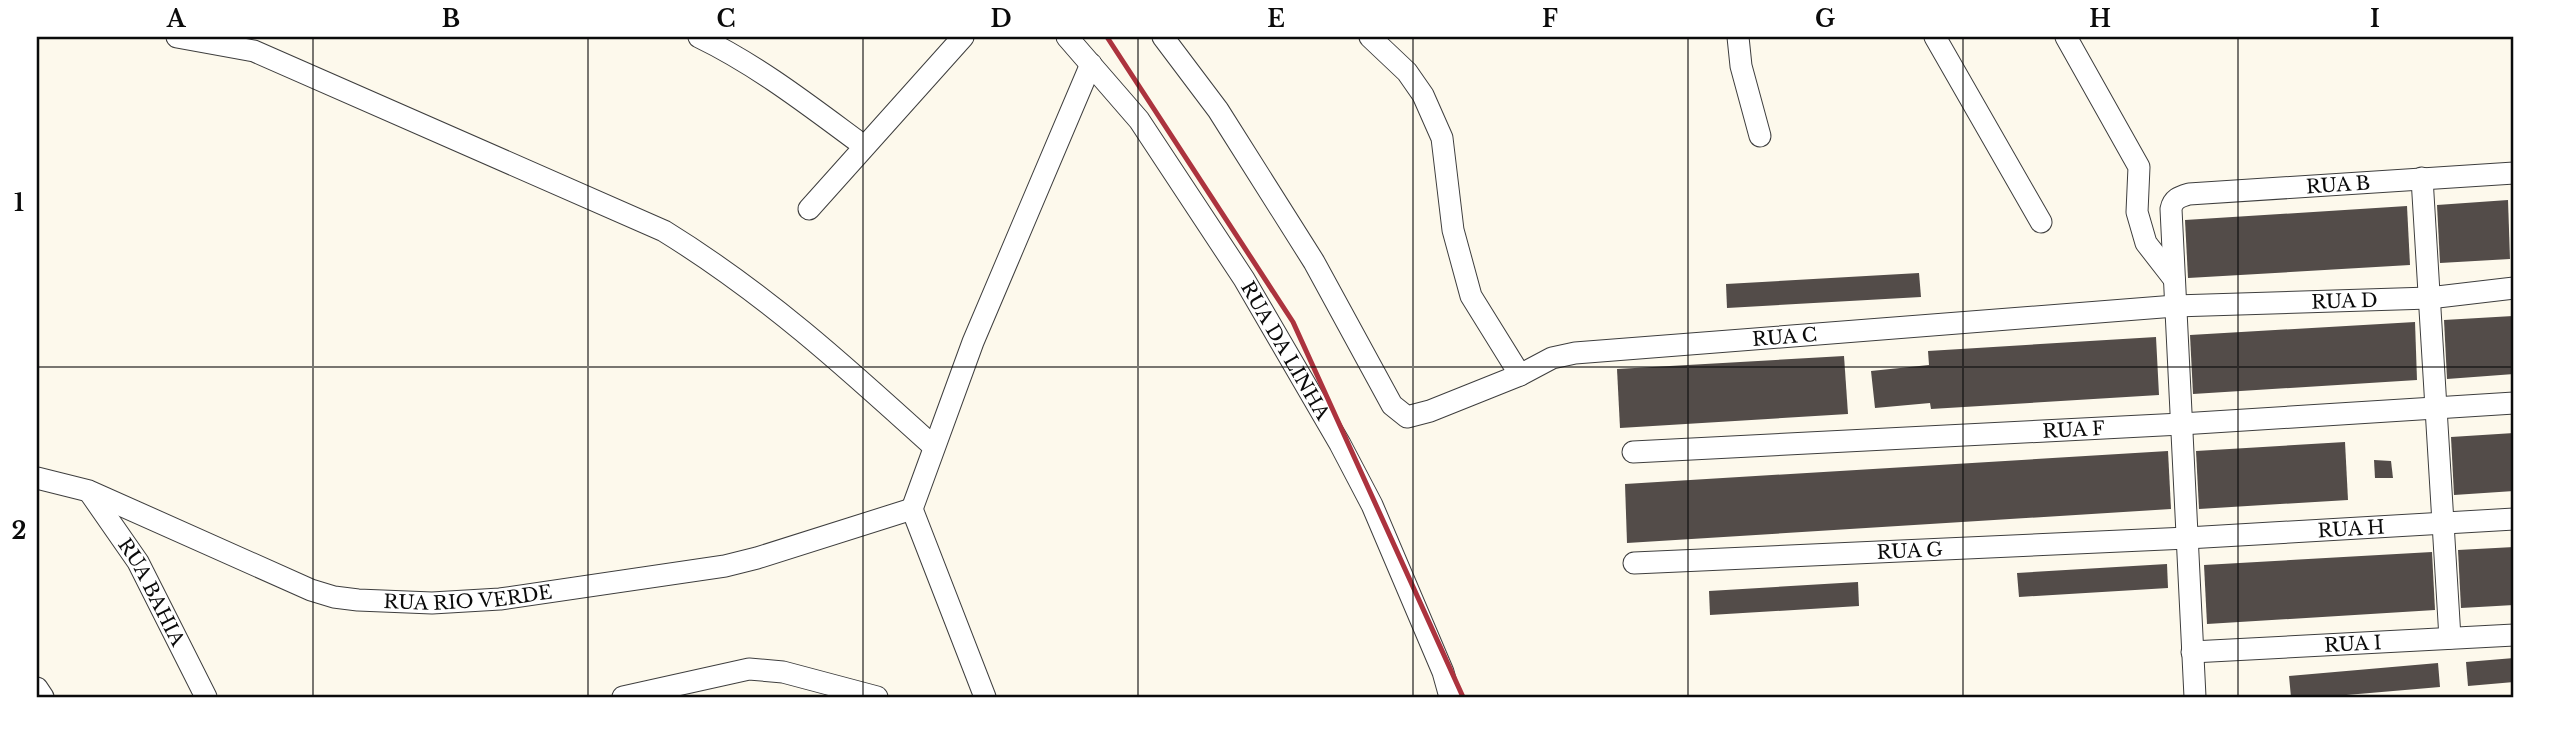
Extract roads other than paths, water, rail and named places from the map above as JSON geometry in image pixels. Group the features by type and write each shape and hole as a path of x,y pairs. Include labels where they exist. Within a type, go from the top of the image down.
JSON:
{"street":[{"path":"177,37 257,44 664,231 717,264 780,311 934,447"},
{"path":"699,37 744,60 864,146"},
{"name":"RUA DA LINHA","path":"1067,37 1139,120 1244,279 1340,444 1376,514 1443,672 1450,697"},
{"name":"RUA C","path":"1163,37 1218,110 1314,262 1391,405 1407,417 1422,414 1520,375 1552,358 1575,353 2175,306"},
{"path":"1370,37 1407,72 1423,95 1442,138 1453,230 1471,296 1520,375"},
{"path":"1738,37 1741,66 1760,136"},
{"path":"1935,37 2041,222"},
{"path":"2066,37 2139,167 2137,212 2146,243 2174,279 2195,697"},
{"path":"809,209 952,41"},
{"path":"985,697 912,509 973,342 1091,64"},
{"name":"RUA B","path":"2174,279 2171,209 2172,202 2179,197 2189,194 2514,173"},
{"path":"2422,178 2450,638"},
{"name":"RUA D","path":"2175,306 2429,298 2514,288"},
{"name":"RUA F","path":"1633,452 2181,424 2514,403"},
{"name":"RUA RIO VERDE","path":"37,478 89,491 311,590 334,597 432,603 500,599 703,570 757,558 912,509"},
{"name":"RUA BAHIA","path":"89,491 138,562 206,697"},
{"name":"RUA H","path":"2187,538 2514,519"},
{"name":"RUA G","path":"1634,563 2187,538"},
{"name":"RUA I","path":"2192,652 2514,635"},
{"path":"623,697 749,669 783,672 877,697"},
{"path":"37,688 43,697"}],"railway":[{"path":"1107,37 1293,322 1463,697"}]}
